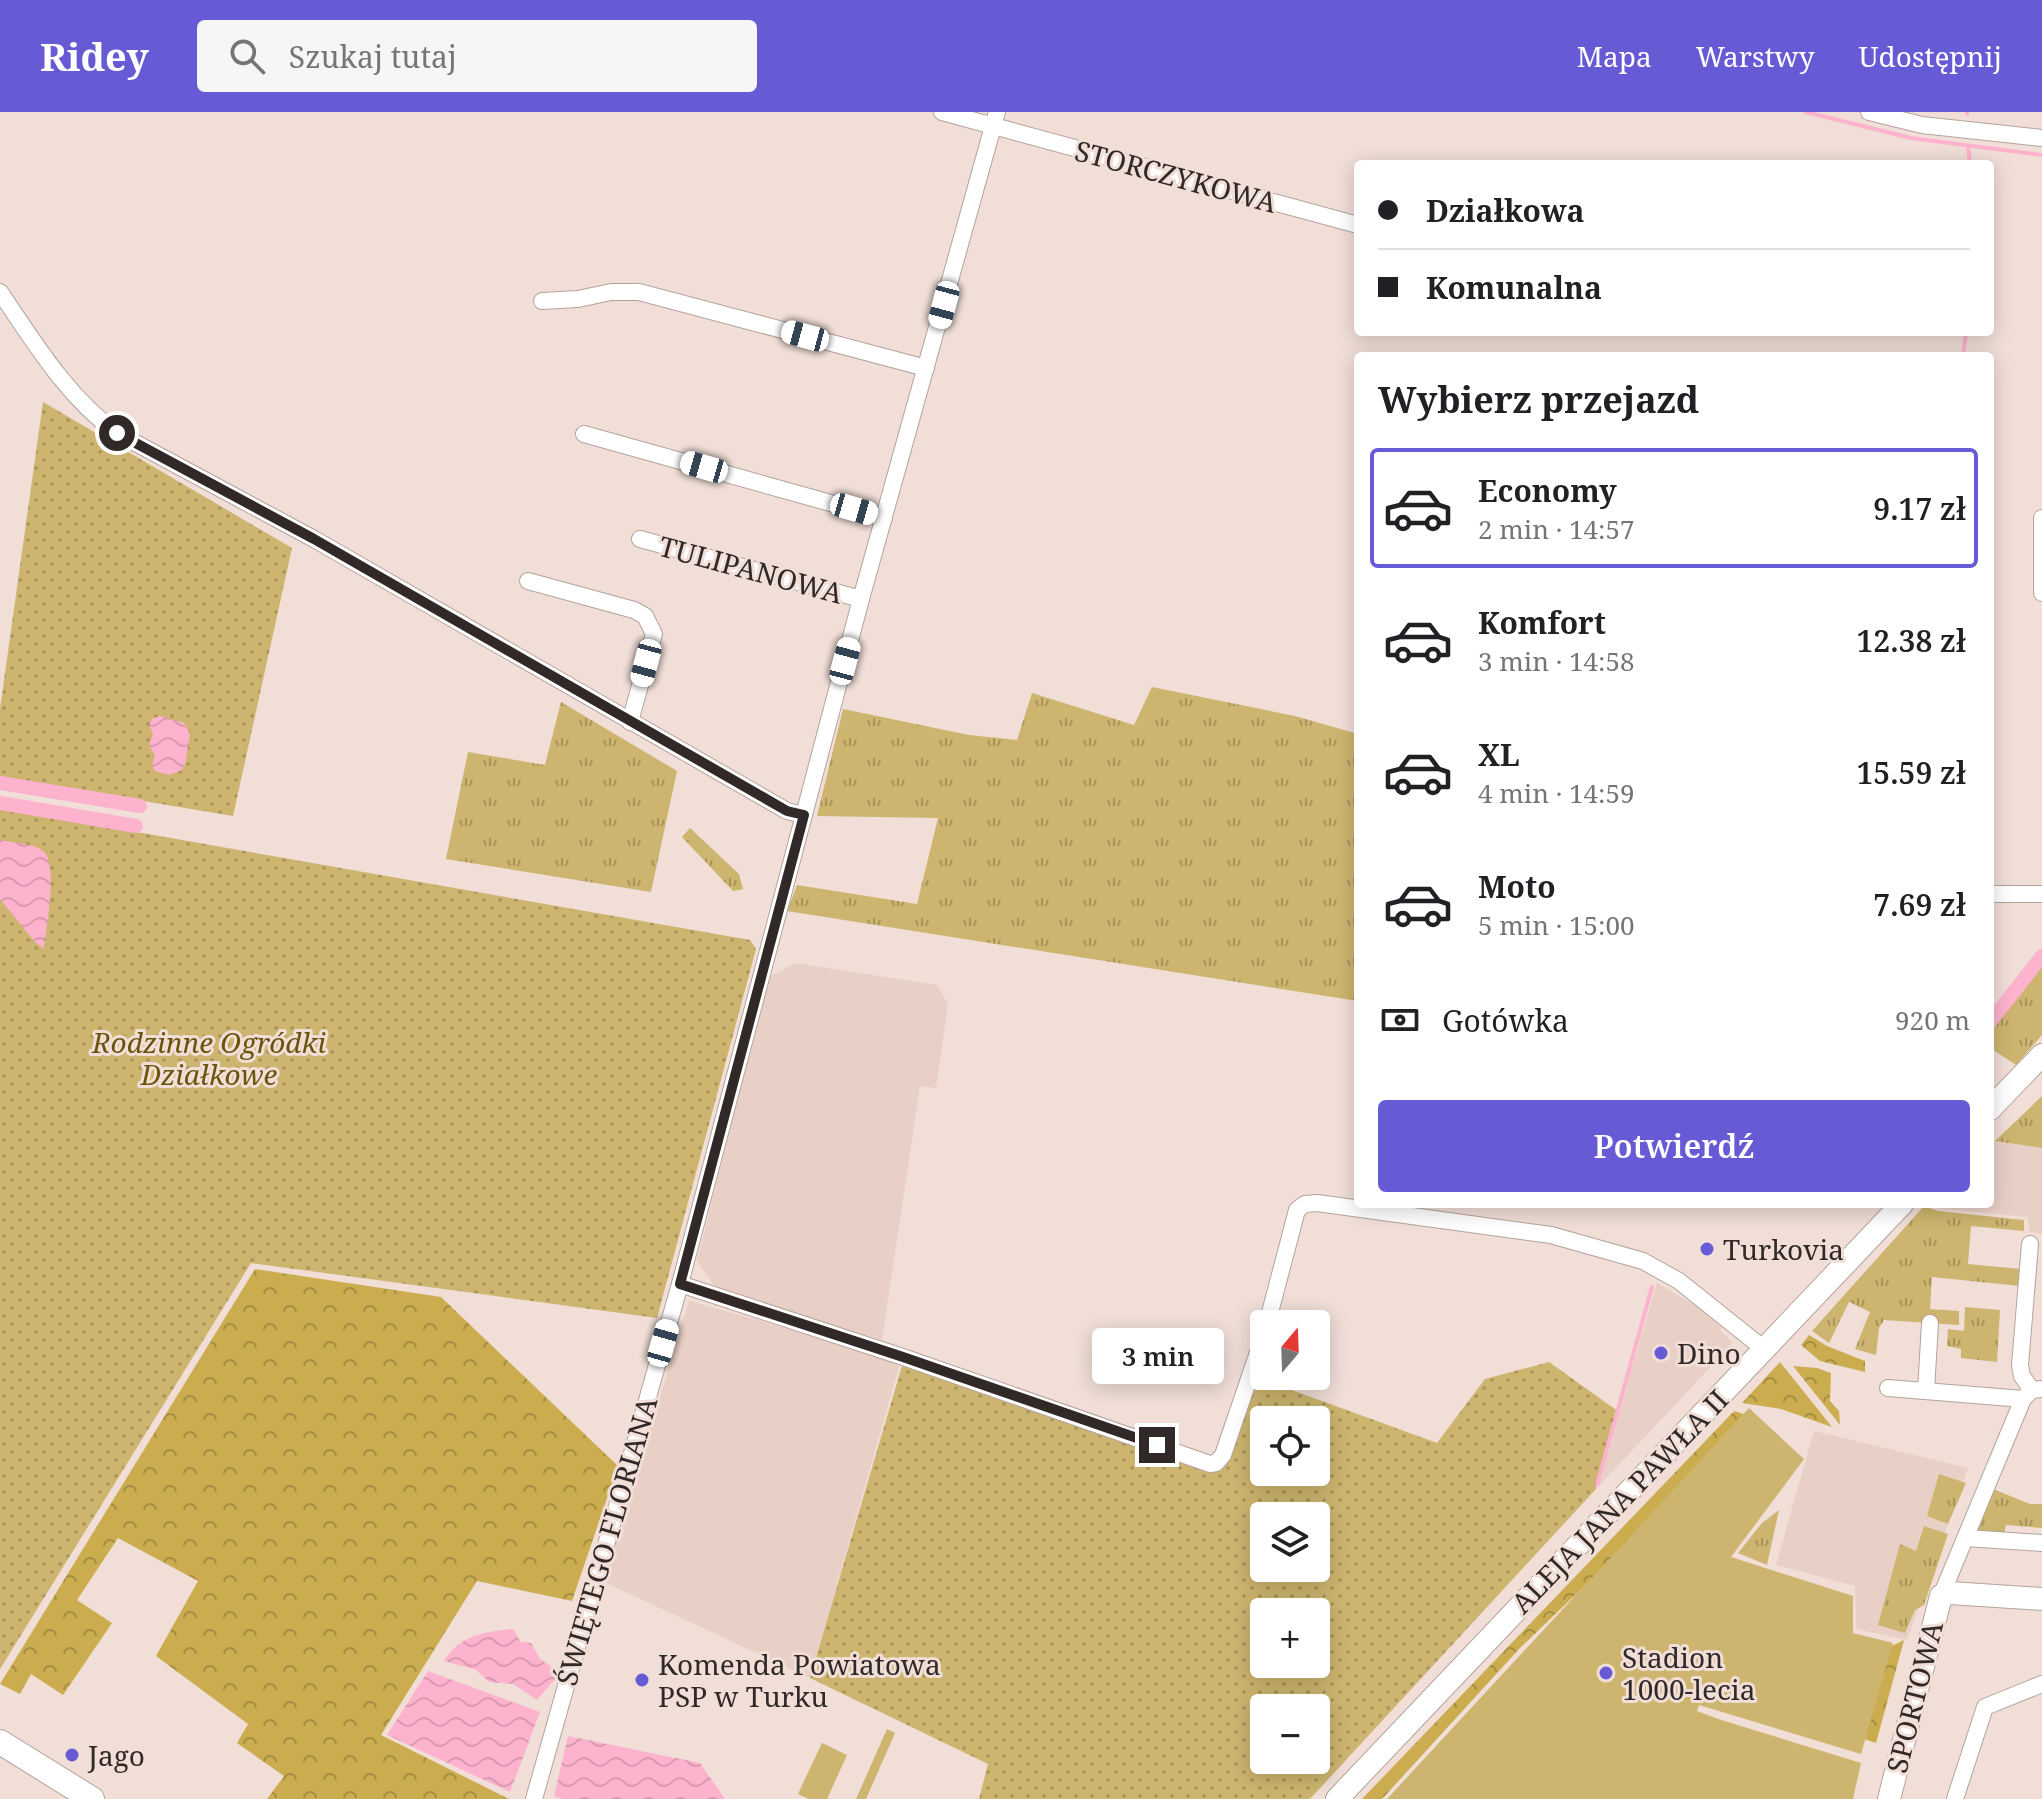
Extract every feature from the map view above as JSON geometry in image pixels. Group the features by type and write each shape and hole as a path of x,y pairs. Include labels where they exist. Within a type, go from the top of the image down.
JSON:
{"main road":[{"path":"1994,1105 2042,1055"},
{"name":"ALEJA JANA PAWŁA II","path":"1337,1799 1898,1208"},
{"path":"1941,1596 1950,1593 2042,1599"},
{"name":"SPORTOWA","path":"1889,1799 1941,1596"},
{"path":"0,1742 92,1799"}],"street":[{"name":"STORCZYKOWA","path":"942,112 995,119 1354,224"},
{"path":"1869,112 1922,125 2042,138"},
{"name":"ŚWIĘTEGO FLORIANA","path":"534,1799 680,1284 861,599 995,119"},
{"path":"0,292 74,395 117,433 314,539 787,811 802,823"},
{"path":"542,301 578,299 611,292 639,292 926,368"},
{"path":"584,434 884,518"},
{"path":"2042,518 2042,593"},
{"name":"TULIPANOWA","path":"640,539 861,599"},
{"path":"528,581 634,610 651,624 654,634 630,722"},
{"path":"1994,894 2042,894"},
{"path":"1271,1310 1297,1210 1305,1204 1317,1203 1551,1235 1643,1261 1679,1281 1764,1349"},
{"path":"2030,1244 2020,1365 2022,1376 2032,1393"},
{"path":"680,1284 1210,1464 1216,1463 1223,1455 1250,1376"},
{"path":"1926,1391 1930,1323"},
{"path":"1888,1388 2032,1393"},
{"path":"1941,1596 2032,1393"},
{"path":"1965,1538 2042,1543"},
{"path":"1955,1799 1985,1707 2042,1684"}],"shaded area":[{"path":"795,963 937,985 948,1004 936,1088 920,1086 882,1340 717,1290 697,1261 768,978"},
{"path":"1994,1142 2042,1148 2042,1234 2030,1232 2027,1217 1935,1208 1994,1208"},
{"path":"1657,1283 1727,1324 1720,1330 1733,1343 1596,1489"},
{"path":"689,1301 901,1360 810,1678 604,1582"},
{"path":"1814,1431 1968,1468 1907,1640 1856,1629 1855,1586 1776,1565"}],"green space":[{"path":"43,402 292,548 233,816 0,777 0,709"},
{"path":"1152,687 1295,716 1354,733 1354,1000 787,911 797,885 917,904 938,818 817,816 843,709 969,735 1017,740 1032,693 1134,725"},
{"path":"561,702 677,771 651,892 446,859 468,752 545,765"},
{"name":"Rodzinne Ogródki Działkowe","path":"0,808 750,940 756,949 657,1318 251,1263 0,1669"},
{"path":"690,828 739,874 743,889 733,891 682,837"},
{"path":"2042,958 2042,1035 2016,1065 1994,1051 1994,1023"},
{"path":"2042,1096 2042,1148 1995,1141"},
{"path":"1922,1208 2024,1220 2024,1231 1971,1226 1968,1264 2021,1269 2020,1286 1932,1277 1930,1309 1959,1311 1959,1325 1884,1320 1879,1328 1876,1355 1855,1349 1870,1312 1849,1302 1829,1343 1812,1331"},
{"path":"255,1269 441,1297 618,1466 572,1601 477,1581 381,1735 509,1799 267,1799 284,1776 237,1743 248,1724 156,1656 198,1581 118,1538 77,1600 112,1623 63,1695 31,1674 20,1694 0,1684"},
{"path":"1965,1307 2000,1310 1997,1362 1961,1358 1961,1349 1947,1346 1948,1329 1964,1331"},
{"path":"1809,1335 1865,1361 1865,1372 1820,1361 1801,1345"},
{"path":"1549,1362 1619,1412 1596,1489 1310,1799 979,1799 988,1764 810,1678 902,1366 1221,1471 1254,1390 1292,1390 1437,1443 1485,1379"},
{"path":"1780,1362 1832,1427 1781,1409 1742,1403"},
{"path":"1793,1366 1831,1373 1830,1401 1839,1411 1840,1425"},
{"path":"1749,1408 1804,1459 1731,1557 1853,1596 1853,1633 1893,1643 1861,1754 1699,1705 1697,1711 1861,1763 1853,1799 1387,1799"},
{"path":"1734,1411 1744,1414 1597,1574 1520,1648 1382,1799 1362,1799"},
{"path":"1939,1474 1966,1483 1948,1524 1927,1516"},
{"path":"1993,1489 2030,1504 2042,1504 2042,1528 2006,1525 2004,1534 1975,1532"},
{"path":"1779,1510 1767,1565 1738,1553 1762,1523"},
{"path":"1924,1526 1948,1534 1924,1605 1915,1610 1905,1633 1878,1625 1900,1544 1916,1551"},
{"path":"1904,1640 1876,1743 1861,1738 1884,1650"},
{"path":"887,1729 895,1733 866,1799 856,1799"},
{"path":"822,1743 847,1755 827,1799 809,1799 798,1794"}],"water":[{"path":"160,716 184,723 190,734 185,765 182,770 169,775 155,771 152,766 155,756 149,745 153,734 149,725 152,719"},
{"path":"0,840 34,846 48,858 51,882 44,949 0,899"},
{"path":"513,1629 521,1642 531,1643 540,1659 551,1666 555,1679 537,1700 513,1684 489,1682 476,1670 444,1661 465,1640"},
{"path":"428,1671 540,1712 510,1792 387,1735"},
{"path":"568,1736 700,1763 725,1799 563,1799 554,1796"}],"waterway":[{"path":"1806,112 1911,138 2042,155"},
{"path":"1968,147 1970,160"},
{"path":"1964,352 1966,336"},
{"path":"0,783 140,806"},
{"path":"0,803 136,826"},
{"path":"1994,1017 2042,956"},
{"path":"1597,1485 1652,1287"}],"place":[{"name":"Turkovia","path":"1707,1249"},
{"name":"Dino","path":"1661,1353"},
{"name":"Stadion 1000-lecia","path":"1606,1673"},
{"name":"Komenda Powiatowa PSP w Turku","path":"642,1680"},
{"name":"Jago","path":"72,1755"}],"route":[{"path":"117,433 314,539 787,811 804,815 680,1284 1157,1445"}]}
